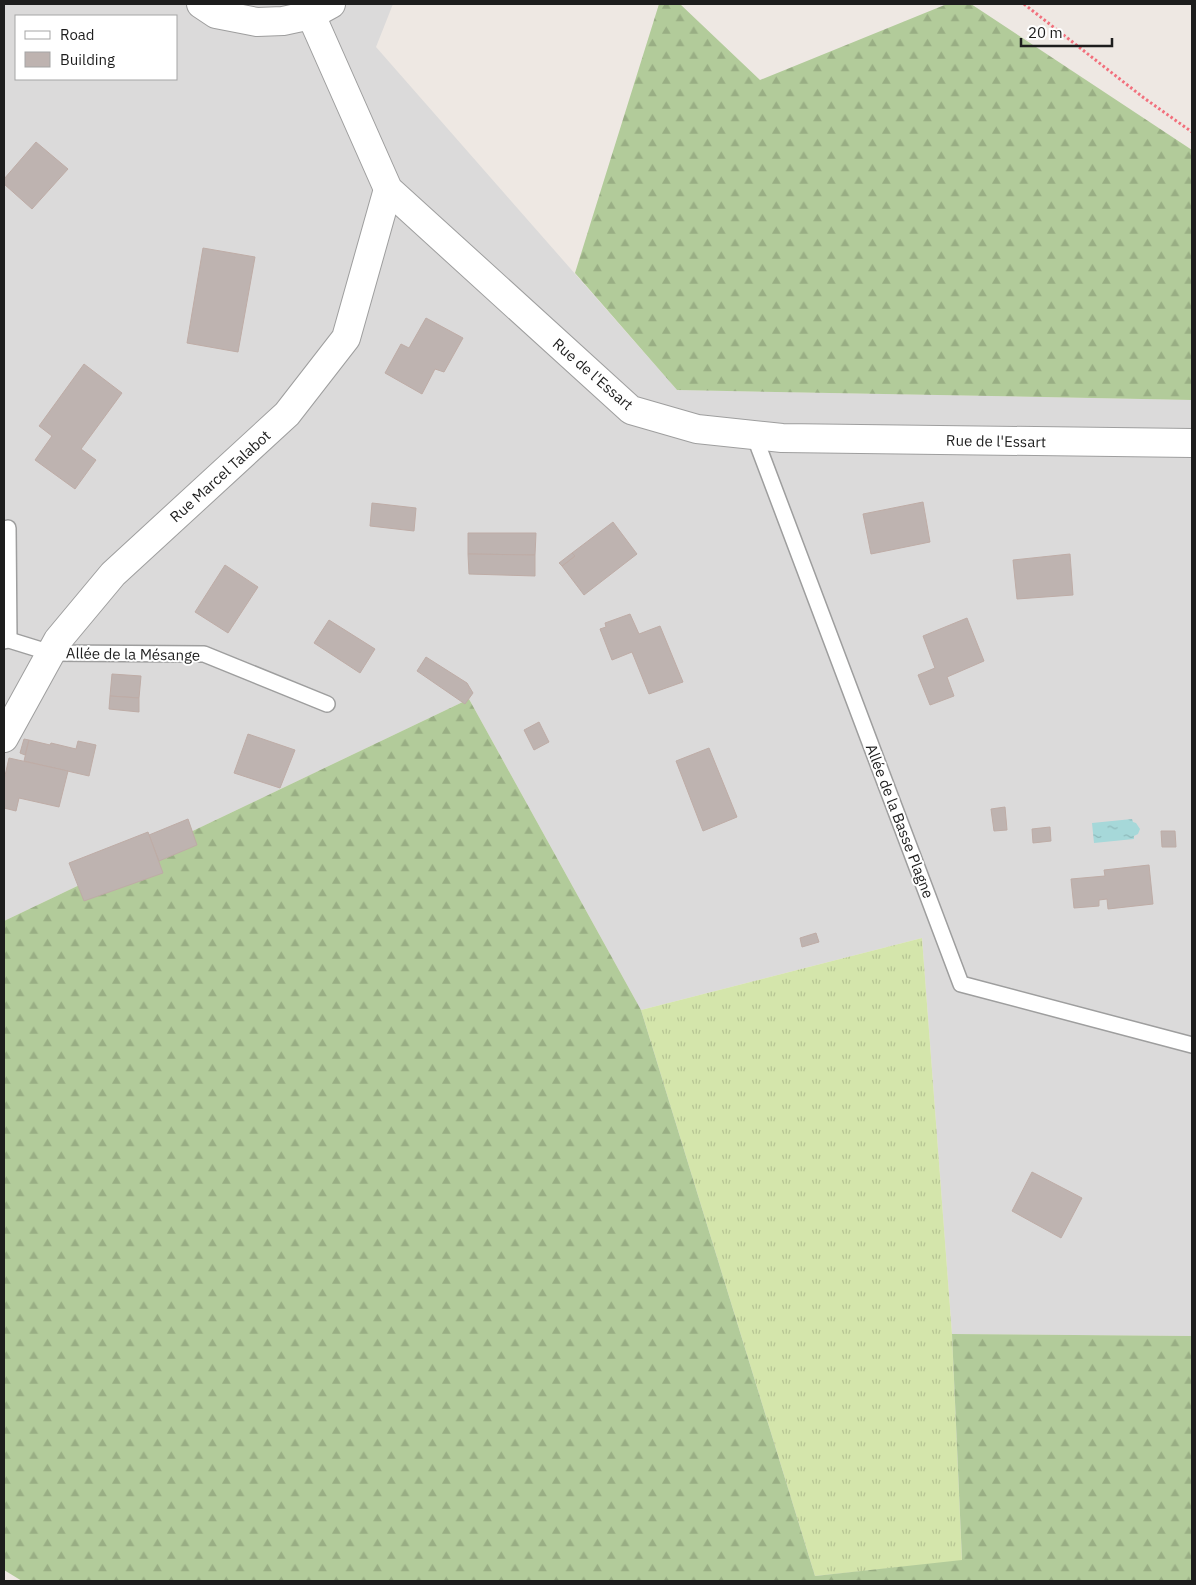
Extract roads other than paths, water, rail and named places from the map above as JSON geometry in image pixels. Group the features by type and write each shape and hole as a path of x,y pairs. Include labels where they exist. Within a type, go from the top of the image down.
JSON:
{"street":[{"path":"200,4 216,14 257,22 283,21 321,9"},
{"name":"Rue de l'Essart","path":"321,9 388,189 631,410 697,429 782,438 1192,443"},
{"name":"Rue Marcel Talabot","path":"4,738 58,640 113,574 287,414 346,338 388,189"}],"lane":[{"name":"Allée de la Basse Plagne","path":"754,435 961,984 1192,1045"},
{"path":"7,640 8,528"},
{"name":"Allée de la Mésange","path":"7,640 51,653 204,654 326,704"}],"water":[{"path":"1132,819 1140,829 1138,834 1134,836 1134,839 1094,843 1092,823"}]}
